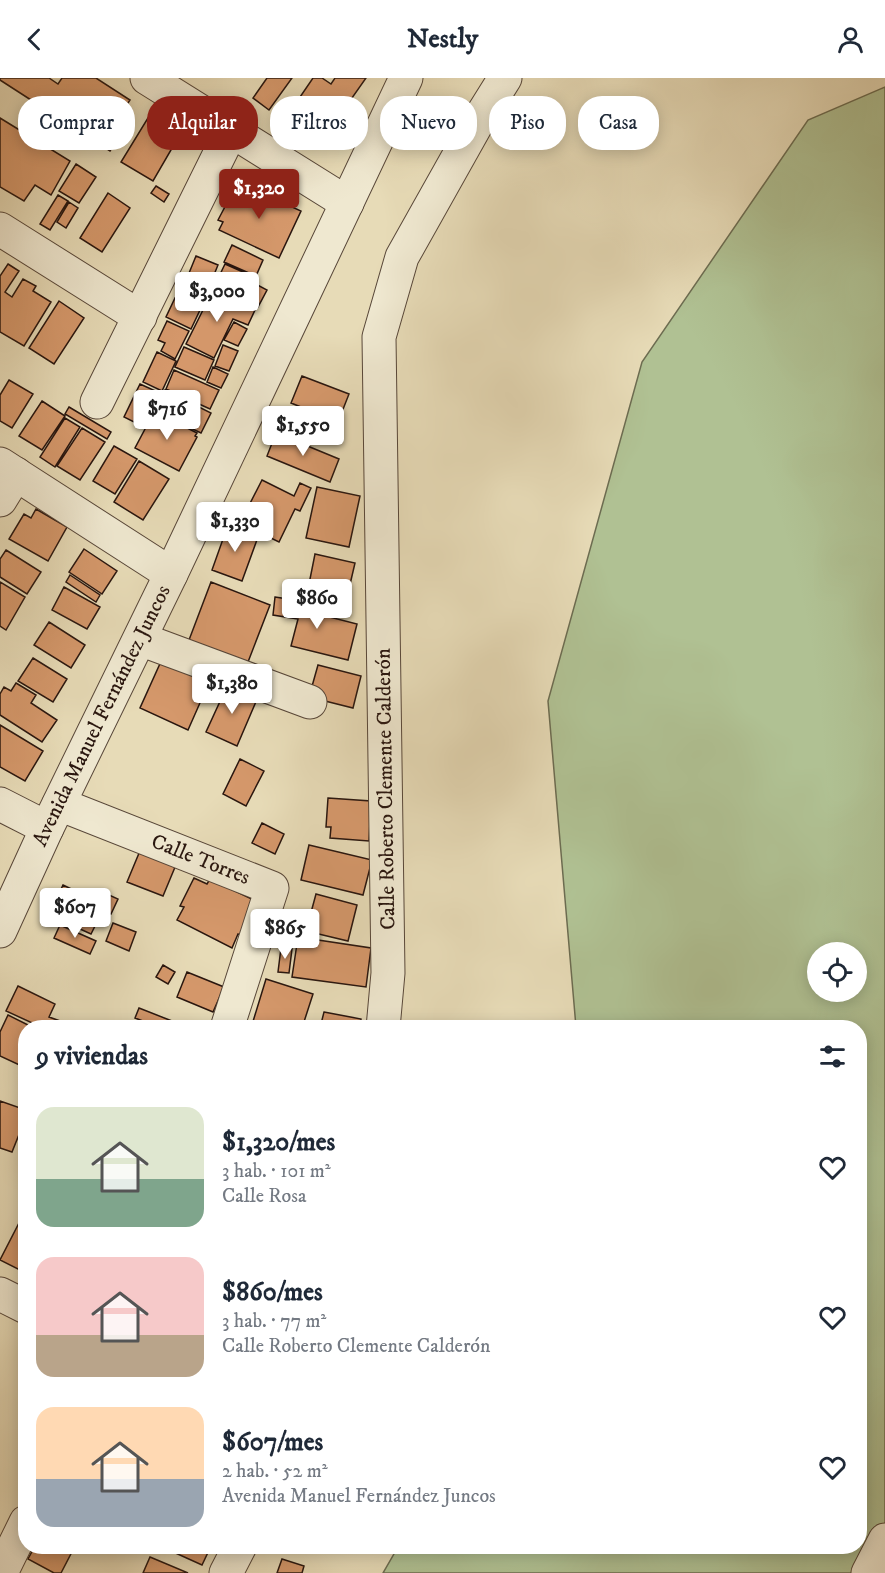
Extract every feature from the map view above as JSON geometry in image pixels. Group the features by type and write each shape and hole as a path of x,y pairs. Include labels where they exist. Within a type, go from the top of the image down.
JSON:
{"street":[{"path":"147,78 176,96"},
{"name":"Avenida Manuel Fernández Juncos","path":"0,932 53,816 140,639 406,78"},
{"name":"Calle Roberto Clemente Calderón","path":"383,1020 388,973 379,337 402,257 505,78"},
{"path":"258,148 348,203"},
{"path":"97,402 222,150"},
{"path":"0,229 140,317"},
{"path":"5,479 171,574"},
{"path":"140,639 310,702"},
{"path":"0,804 53,816"},
{"name":"Calle Torres","path":"53,816 272,888 230,1020"},
{"path":"0,1294 18,1303"},
{"path":"0,1573 18,1538"},
{"path":"868,1573 885,1540"},
{"path":"226,1573 236,1554"}],"green space":[{"path":"885,87 885,1573 383,1573 394,1554 867,1554 867,1020 575,1020 548,701 642,362 808,120"}],"building":[{"path":"0,78 49,78 58,84 62,78 96,78 124,96 25,96"},
{"path":"267,78 292,78 279,96 270,96 269,110 258,102 258,96 254,96"},
{"path":"313,78 322,78 331,84 335,78 366,78 353,96 301,96"},
{"path":"0,118 18,129 18,150 52,150 70,161 51,195 35,185 24,201 0,187"},
{"path":"147,120 147,150 171,150 153,181 121,162 128,150 135,150 135,139"},
{"path":"76,164 96,177 79,203 59,191"},
{"path":"240,183 301,211 279,258 219,230 223,222 218,220 237,184 240,185"},
{"path":"156,186 169,194 164,202 151,193"},
{"path":"108,193 130,208 102,252 80,238"},
{"path":"58,195 68,201 50,230 40,224"},
{"path":"69,202 78,208 66,228 57,222"},
{"path":"232,245 263,260 256,276 224,262"},
{"path":"196,256 218,265 209,287 187,278"},
{"path":"8,264 19,271 5,292 12,297 23,279 36,286 33,291 51,302 24,346 0,332 0,276"},
{"path":"225,264 252,276 242,299 214,287"},
{"path":"185,279 211,290 202,308 177,297"},
{"path":"252,282 267,290 258,307 243,300"},
{"path":"213,290 255,310 248,325 233,319 214,358 186,344"},
{"path":"175,298 200,310 191,329 166,317"},
{"path":"59,301 84,318 54,364 29,348"},
{"path":"167,321 189,331 175,359 161,351 165,343 158,340"},
{"path":"234,322 247,329 238,346 224,340"},
{"path":"223,345 238,351 229,371 215,366"},
{"path":"184,347 214,360 205,380 175,367"},
{"path":"157,352 176,361 162,391 143,382"},
{"path":"213,367 228,374 221,388 207,382"},
{"path":"174,370 219,390 210,409 166,389"},
{"path":"302,376 349,394 338,422 291,403"},
{"path":"9,380 33,394 12,428 0,421 0,395"},
{"path":"140,384 160,393 144,427 124,417"},
{"path":"165,390 211,413 201,433 155,411"},
{"path":"42,401 65,416 42,450 19,436"},
{"path":"69,407 111,432 107,439 65,414"},
{"path":"292,407 336,423 331,435 287,418"},
{"path":"156,412 197,433 179,471 135,448"},
{"path":"65,418 80,427 55,467 40,457"},
{"path":"283,422 305,431 302,440 279,432"},
{"path":"82,428 105,442 80,480 57,466"},
{"path":"276,433 339,459 330,482 267,456"},
{"path":"114,446 137,459 115,494 93,481"},
{"path":"139,461 169,479 143,520 114,502"},
{"path":"262,480 294,496 300,483 311,488 300,511 295,509 279,542 240,523"},
{"path":"317,487 360,496 349,547 306,538"},
{"path":"36,509 67,527 48,561 9,539 24,514 31,518"},
{"path":"228,525 258,537 242,581 212,570"},
{"path":"84,549 117,571 102,594 69,572"},
{"path":"6,550 41,572 27,594 0,577 0,559"},
{"path":"315,554 355,563 348,593 309,584"},
{"path":"70,575 100,595 96,602 66,582"},
{"path":"0,582 25,597 6,630 0,626"},
{"path":"211,582 270,605 248,662 189,640"},
{"path":"64,587 100,607 87,629 52,610"},
{"path":"275,597 307,602 306,611 357,624 348,660 291,646 298,619 273,615"},
{"path":"49,622 85,645 71,668 34,645"},
{"path":"163,657 211,678 188,730 140,708"},
{"path":"33,658 67,679 53,702 18,681"},
{"path":"318,665 361,676 353,708 309,697"},
{"path":"16,683 36,695 31,703 57,720 42,742 0,715 0,694 4,687 11,691"},
{"path":"228,684 258,697 237,746 206,732"},
{"path":"0,725 43,751 25,781 0,767"},
{"path":"240,759 264,771 246,806 223,794"},
{"path":"328,798 371,801 369,841 330,838 331,827 326,827"},
{"path":"262,823 284,834 275,854 252,843"},
{"path":"309,845 372,860 363,895 301,880"},
{"path":"142,846 178,860 163,896 127,882"},
{"path":"194,878 207,884 210,879 256,901 242,936 238,934 232,948 177,920 184,907 180,906"},
{"path":"63,885 92,899 96,889 118,899 111,914 103,910 91,934 49,915"},
{"path":"316,894 357,905 348,941 306,931"},
{"path":"113,923 136,932 129,951 106,941"},
{"path":"60,925 96,941 90,954 54,938"},
{"path":"298,937 371,948 366,987 292,977"},
{"path":"281,948 292,949 289,973 278,972"},
{"path":"163,965 175,972 168,984 156,977"},
{"path":"187,972 224,987 213,1012 177,997"},
{"path":"266,979 313,994 305,1020 253,1020"},
{"path":"18,986 55,1004 49,1017 57,1020 26,1020 6,1011"},
{"path":"139,1008 169,1020 140,1020 135,1018"},
{"path":"324,1012 361,1019 361,1020 322,1020"},
{"path":"8,1015 18,1020 18,1064 0,1056 0,1032"},
{"path":"0,1101 18,1107 18,1137 12,1152 0,1148"},
{"path":"18,1225 18,1269 0,1260"},
{"path":"31,1554 71,1554 61,1573 54,1573 28,1559"},
{"path":"178,1554 207,1554 202,1565"},
{"path":"150,1557 188,1573 143,1573"},
{"path":"282,1559 304,1566 302,1573 277,1573"}]}
